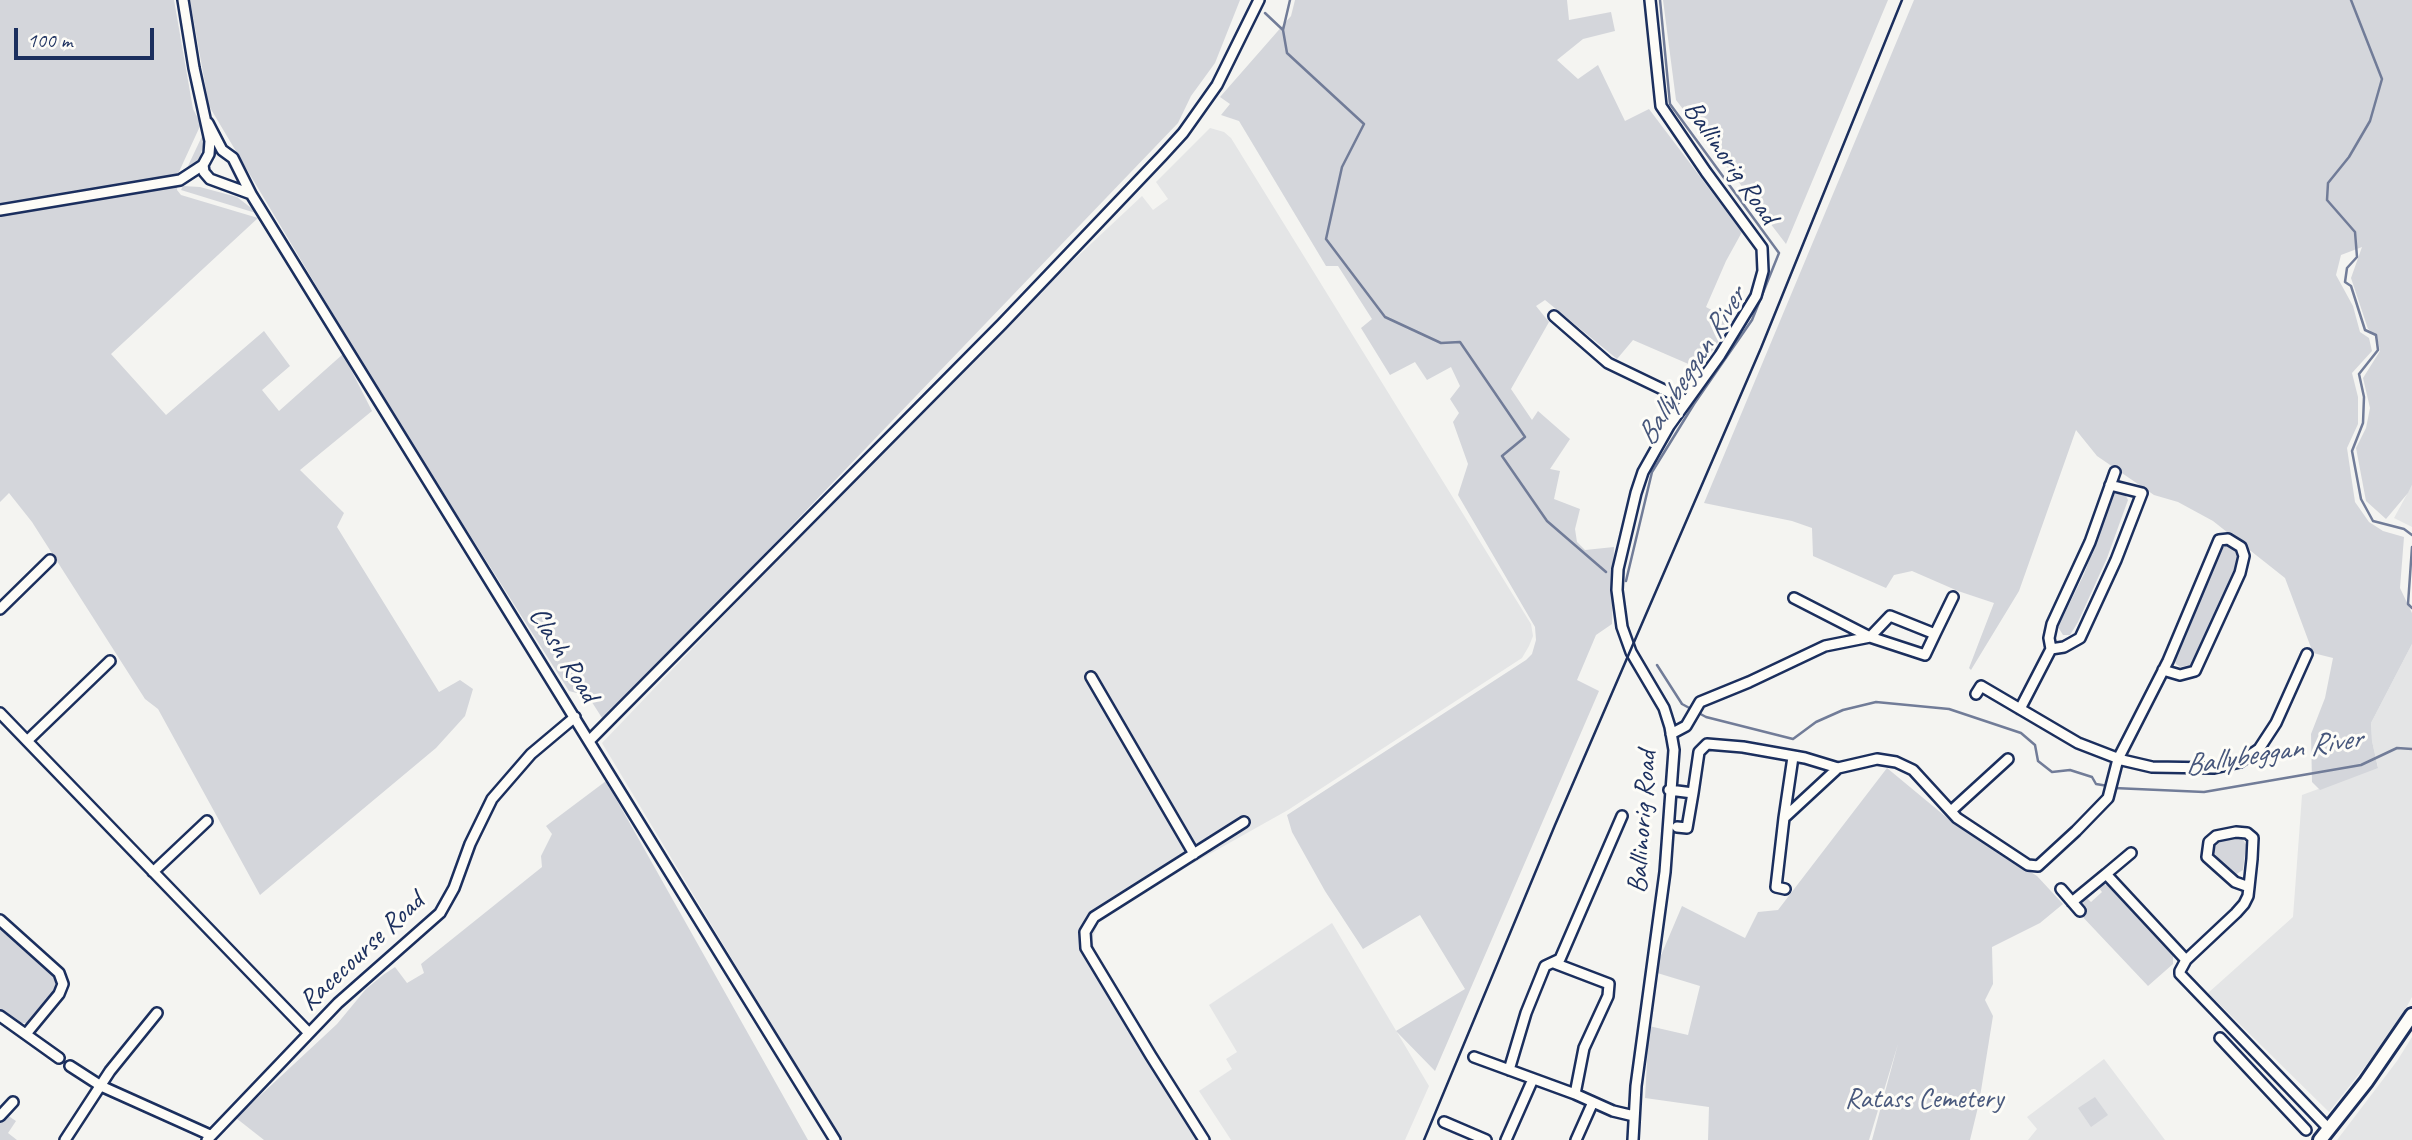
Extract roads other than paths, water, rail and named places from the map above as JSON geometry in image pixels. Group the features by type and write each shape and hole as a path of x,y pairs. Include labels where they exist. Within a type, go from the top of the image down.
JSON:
{"main road":[{"path":"2320,1140 2366,1082 2412,1015"}],"street":[{"path":"183,0 200,100 222,150 231,155 234,162 234,172 222,181"},
{"path":"589,741 1002,324 1183,133 1217,85 1259,0"},
{"name":"Ballinorig Road","path":"1633,1140 1636,1086 1665,872 1674,750 1664,708 1631,652 1622,627 1616,584 1620,554 1643,472 1756,296 1763,271 1762,248 1661,106 1650,0"},
{"path":"184,179 203,164 209,154 208,123"},
{"path":"209,154 222,150"},
{"name":"Clash Road","path":"234,162 251,194 835,1140"},
{"path":"203,164 204,172 210,179"},
{"path":"0,210 184,179 222,181 251,194"},
{"path":"1554,317 1608,363 1687,401"},
{"path":"2020,709 2051,649 2049,638 2052,624 2090,542 2115,472"},
{"path":"2051,649 2064,647 2080,638 2143,493 2110,485"},
{"path":"1784,818 1838,768 1877,759 1896,762 1913,770 1957,818 2028,865 2038,866 2108,798 2118,759 2163,670 2219,540 2228,539 2241,547 2244,556 2240,573 2195,671 2180,675 2163,670"},
{"path":"0,609 50,561"},
{"path":"1794,598 1870,637 1925,655 1952,597"},
{"path":"1671,734 1686,726 1700,702 1825,646 1870,637 1890,616 1935,634"},
{"path":"1976,694 1981,686 2078,743 2118,759 2152,768 2214,768 2240,762 2259,749 2276,723 2307,654"},
{"path":"27,741 110,662"},
{"path":"1091,677 1194,854"},
{"path":"0,713 309,1033"},
{"name":"Racecourse Road","path":"209,1138 365,978 440,913 492,799 531,754 575,717"},
{"path":"1677,827 1687,828 1699,752 1707,744 1743,747 1805,758 1838,768"},
{"path":"1785,888 1776,887 1793,757"},
{"path":"1951,811 2008,759"},
{"path":"1669,790 1693,793"},
{"path":"1508,1070 1525,1013 1545,966 1560,959 1622,816"},
{"path":"153,872 207,821"},
{"path":"1204,1140 1084,942 1094,917 1244,822"},
{"path":"2249,887 2235,882 2207,857 2209,842 2216,836 2235,832 2247,833 2253,838 2249,887 2244,904 2186,960 2180,971 2181,976 2329,1129"},
{"path":"2072,902 2131,853"},
{"path":"2106,874 2186,960"},
{"path":"2062,889 2080,911"},
{"path":"0,920 59,973 63,984 59,994 26,1034"},
{"path":"1554,963 1609,984 1608,996 1584,1048 1575,1094"},
{"path":"65,1140 110,1071 157,1013"},
{"path":"0,1016 59,1058"},
{"path":"2220,1038 2306,1130"},
{"path":"1474,1058 1575,1094 1613,1111 1634,1116"},
{"path":"2251,1072 2264,1060"},
{"path":"70,1066 101,1086 209,1138"},
{"path":"1506,1140 1533,1079"},
{"path":"0,1116 13,1102"},
{"path":"1576,1140 1593,1102"},
{"path":"1444,1122 1486,1140"}],"waterway":[{"path":"1283,30 1290,0"},
{"name":"Ballybeggan River","path":"1626,581 1652,472 1694,404 1752,320 1779,253 1670,104 1660,0"},
{"path":"2351,0 2382,79 2370,121 2349,157 2328,183 2327,200 2355,232 2357,257 2347,268 2345,282 2351,286 2365,330 2376,335 2378,350 2359,374 2364,397 2363,423 2352,451 2361,499 2373,521 2404,529 2412,535"},
{"path":"1265,13 1283,30 1287,53 1364,124 1342,167 1326,239 1385,317 1441,343 1460,342 1525,437 1502,456 1547,521 1606,572"},
{"path":"2412,547 2408,604 2412,608"},
{"name":"Ballybeggan River","path":"1657,665 1682,704 1706,717 1793,739 1816,722 1843,710 1876,702 1949,709 2021,733 2035,745 2038,761 2052,772 2070,770 2092,777 2096,784 2108,786"},
{"name":"Ballybeggan River","path":"2114,788 2204,792 2361,765 2397,748 2412,749"}],"railway":[{"path":"1424,1140 1555,825 1761,348 1902,0"}],"park label":[{"name":"Ratass Cemetery","path":"1924,1100"}]}
